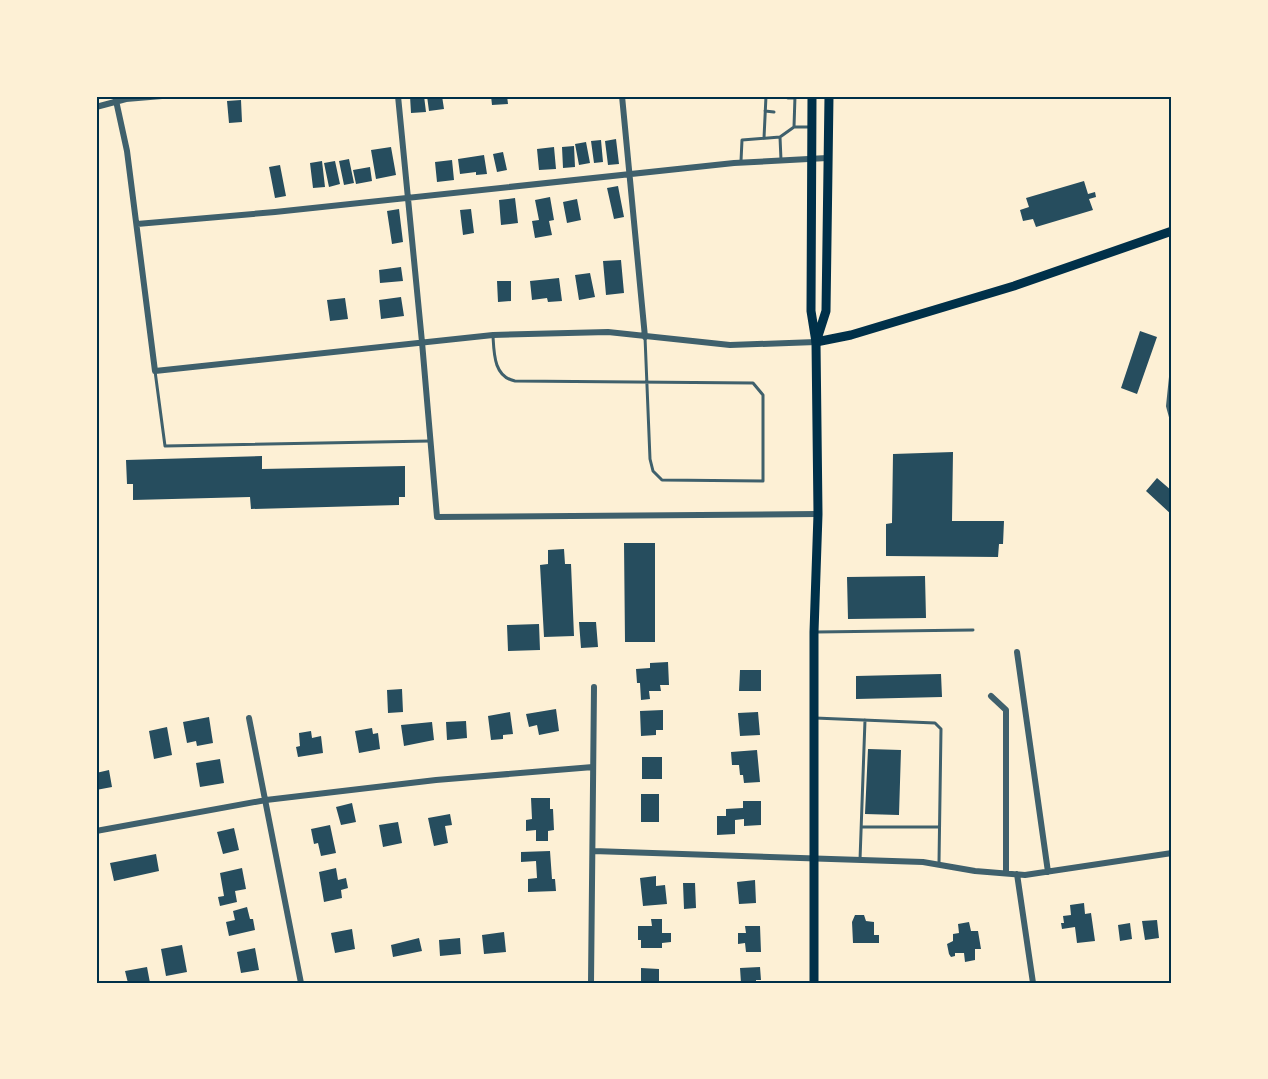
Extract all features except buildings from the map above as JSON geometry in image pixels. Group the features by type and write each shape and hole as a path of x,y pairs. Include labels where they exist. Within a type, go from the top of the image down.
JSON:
{"main road":[{"path":"812,96 811,311 816,342 818,514 814,632 814,983"},
{"path":"816,342 826,311 829,96"},
{"path":"816,342 851,335 1014,286 1172,231"}],"street":[{"path":"96,107 116,98 162,96"},
{"path":"398,96 437,517 818,514"},
{"path":"622,96 645,337"},
{"path":"116,98 127,151 156,371 493,335 608,332 730,345 816,342"},
{"path":"137,224 275,212 741,163 827,158"},
{"path":"1172,377 1169,406 1172,417"},
{"path":"1017,652 1048,872"},
{"path":"591,983 594,687"},
{"path":"991,696 1006,710 1006,873"},
{"path":"249,718 301,983"},
{"path":"96,831 266,800 436,780 593,767"},
{"path":"592,851 923,862 1017,874 1048,872 1172,853"},
{"path":"1017,874 1033,983"}],"lane":[{"path":"764,138 766,96 774,97"},
{"path":"788,98 795,97 794,127"},
{"path":"765,111 774,112"},
{"path":"788,113 794,113"},
{"path":"741,163 742,140 780,137 794,127 811,128"},
{"path":"780,137 781,160"},
{"path":"493,335 497,368 507,380 648,382 753,383 763,395 764,481 662,480 653,471 650,459 648,382 645,337"},
{"path":"156,371 165,446 430,441"},
{"path":"814,632 973,630"},
{"path":"815,718 935,723 939,726 941,729 939,865"},
{"path":"860,860 864,720"},
{"path":"861,827 939,827"}]}
